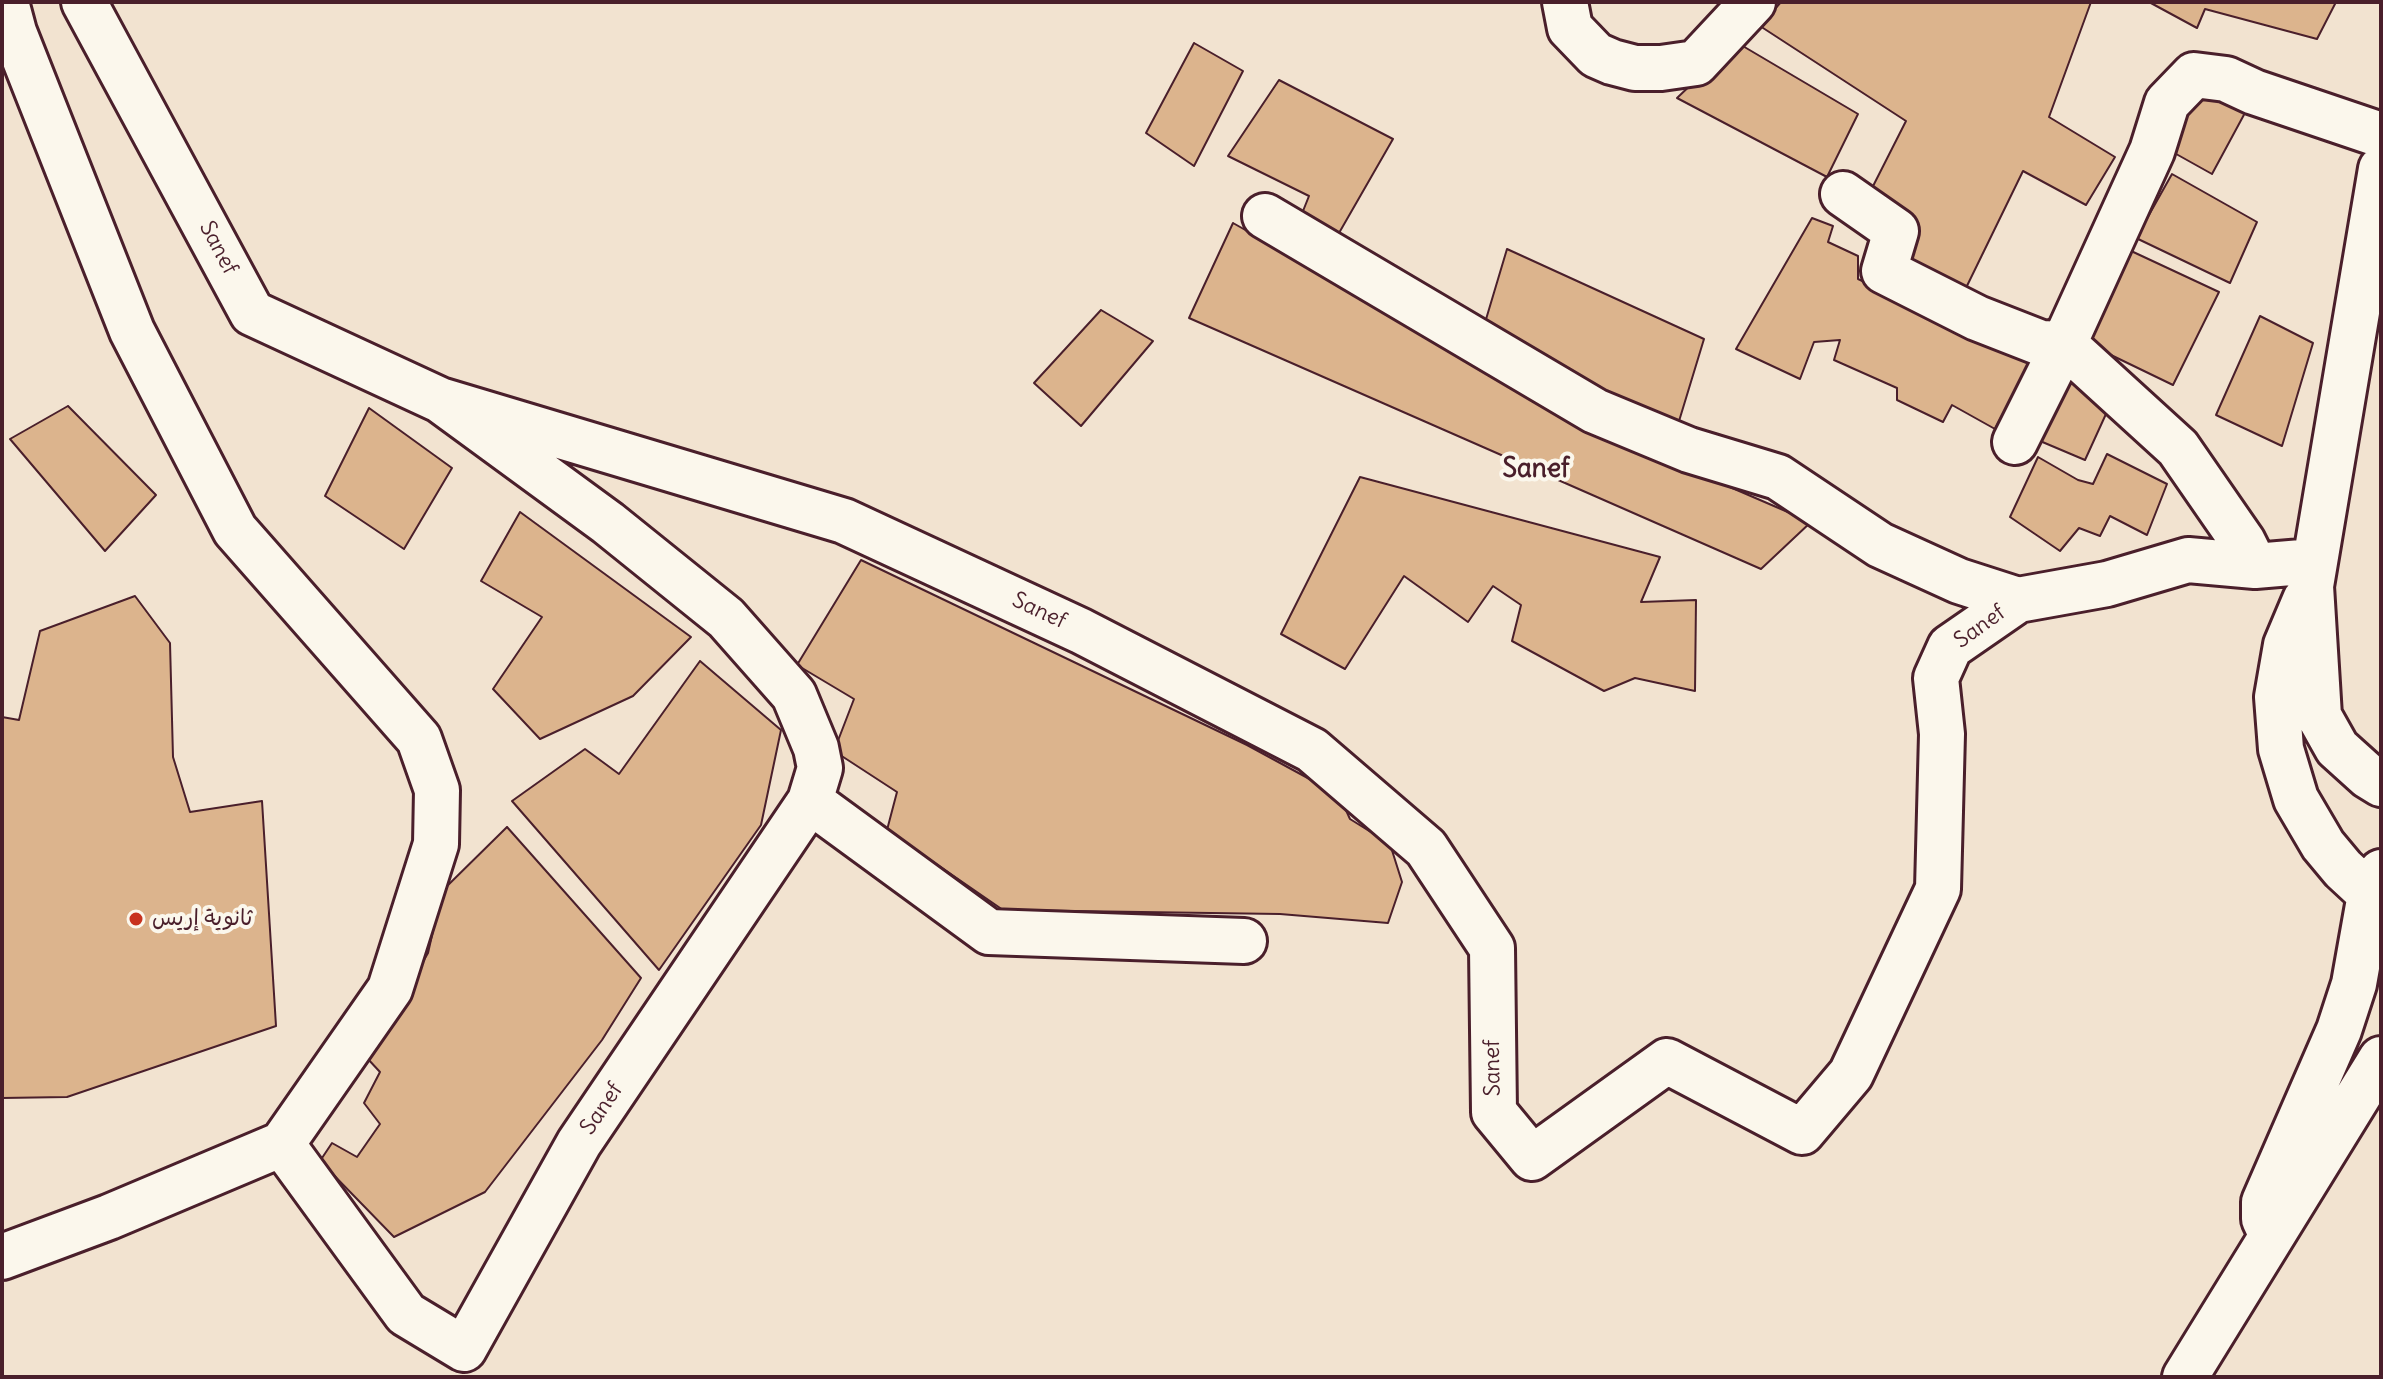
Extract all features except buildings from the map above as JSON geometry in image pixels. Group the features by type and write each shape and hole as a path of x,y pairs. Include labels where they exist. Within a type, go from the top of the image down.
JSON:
{"street":[{"path":"2,1257 109,1217 282,1144 390,989 436,844 437,790 419,739 235,530 132,331 14,32 6,2"},
{"name":"Sanef","path":"84,2 252,313 440,400 844,521 1081,631 1312,750 1426,848 1492,948 1494,1112 1532,1158 1667,1061 1802,1132 1851,1074 1938,889 1942,734 1936,678 1950,647 2018,600 2107,584 2188,560 2313,574"},
{"path":"1565,2 1570,28 1596,55 1635,68 1661,68 1696,63 1753,2"},
{"path":"2015,442 2064,344 2152,151 2167,103 2194,75 2226,79 2254,92 2381,135"},
{"path":"2271,1234 2264,1219 2264,1202 2347,1007 2377,888 2343,869 2323,845 2296,799 2281,749 2277,697 2286,645 2313,574 2369,305 2381,169"},
{"path":"1843,194 1896,231 1884,271 1977,318 2041,343 2064,344 2178,448 2243,542 2255,566"},
{"path":"1265,216 1595,411 1689,450 1778,477 1880,545 1959,581 2018,600"},
{"name":"Sanef","path":"282,1144 406,1314 474,1363 579,1143 810,801 820,768 807,724 794,695 726,618 608,523 440,400"},
{"path":"2313,574 2319,716 2337,748 2381,784"},
{"path":"810,801 989,932 1244,941"},
{"path":"2185,1377 2381,1059"}],"place":[{"name":"ثانوية إريس","path":"136,919"}],"district":[{"name":"Sanef","path":"1536,470"}]}
